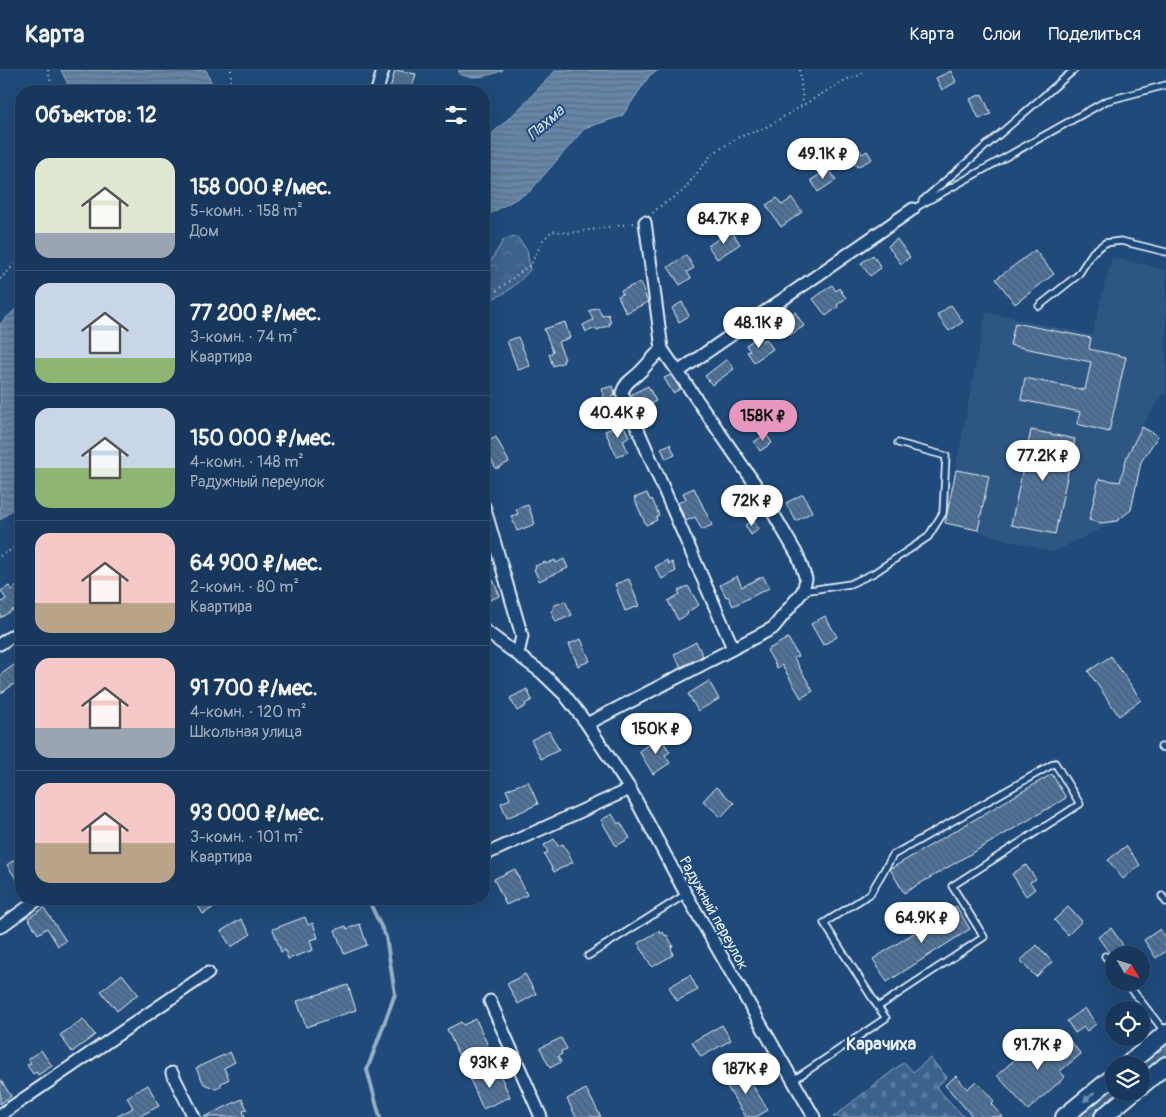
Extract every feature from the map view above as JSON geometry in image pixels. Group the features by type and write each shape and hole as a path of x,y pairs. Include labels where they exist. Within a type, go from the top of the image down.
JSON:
{"main road":[{"path":"1138,1056 1166,1033"},
{"path":"1150,1079 1166,1066"},
{"path":"1064,1117 1105,1083"},
{"path":"1103,1117 1122,1101"}],"street":[{"path":"379,85 383,70"},
{"path":"678,372 913,209"},
{"path":"587,724 773,628 803,591 806,579 798,556 762,494 662,349 646,222"},
{"path":"662,349 640,372 628,381 622,393 732,648"},
{"path":"490,527 522,636 518,654"},
{"path":"0,644 15,634"},
{"name":"Радужный переулок","path":"490,634 542,672 564,694 587,724 630,789 686,894 814,1117"},
{"path":"490,852 630,789"},
{"path":"0,927 31,905"},
{"path":"0,1115 208,973"},
{"path":"490,1001 541,1117"},
{"path":"172,1073 194,1117"}],"lane":[{"path":"913,209 1074,70"},
{"path":"913,209 1106,101 1166,86"},
{"path":"1039,306 1078,275 1093,252 1105,243 1121,241 1166,252"},
{"path":"803,591 850,584 874,573 928,537 943,513 946,456 898,443"},
{"path":"792,1081 886,1018 878,1007 824,922 870,894 893,855 1055,763 1080,804 952,886 984,937 878,1007"},
{"path":"588,956 686,894"},
{"path":"1162,896 1166,902"},
{"path":"1133,991 1166,1033"}],"path":[{"path":"48,70 51,85"},
{"path":"230,85 231,70"},
{"path":"800,70 803,105"},
{"path":"490,296 531,264 543,240 552,231 570,233 646,222 659,207 683,190 712,154 739,137 763,129 845,80 860,75 865,70"},
{"path":"0,279 15,264"},
{"path":"0,556 15,547"}],"shaded area":[{"path":"1112,257 1166,270 1166,394 1163,394 1142,426 1158,436 1141,462 1117,521 1053,552 945,523 986,312 1092,335"}],"green space":[{"path":"517,237 527,250 530,270 503,294 490,299 490,262 504,239"},
{"path":"1166,1043 1166,1053 1150,1066 1150,1056"},
{"path":"930,1058 947,1077 936,1087 964,1117 833,1117 904,1062 913,1072"},
{"path":"1105,1093 1105,1101 1108,1101 1089,1117 1076,1117"}],"water":[{"path":"61,70 206,70 212,85 68,85"},
{"path":"459,70 503,70 492,74 470,77 459,74"},
{"name":"Пахма","path":"556,70 659,70 650,75 622,116 585,128 530,191 490,214 490,136 520,108"},
{"path":"15,310 15,508 0,520 0,324"}],"building":[{"path":"395,70 416,74 413,85 391,85"},
{"path":"951,71 956,82 942,90 936,78"},
{"path":"982,94 991,114 979,119 970,99"},
{"path":"860,150 862,154 867,151 872,159 857,167 851,156"},
{"path":"829,169 836,180 818,192 811,180"},
{"path":"777,198 782,205 792,198 802,212 781,227 766,205"},
{"path":"731,230 740,244 717,259 708,246"},
{"path":"897,239 910,257 901,264 888,246"},
{"path":"1035,250 1054,274 1015,304 996,279"},
{"path":"686,255 694,268 687,272 691,278 680,285 668,267"},
{"path":"873,255 881,268 870,276 861,263"},
{"path":"640,282 648,302 626,313 618,296 623,294 621,291"},
{"path":"832,285 836,291 839,288 846,298 826,316 813,299"},
{"path":"682,302 689,316 679,322 672,308"},
{"path":"951,305 963,322 949,331 937,315"},
{"path":"598,307 602,316 608,314 611,322 609,323 610,325 586,332 583,325 593,320 589,311"},
{"path":"795,312 804,326 790,335 781,321"},
{"path":"565,322 570,338 558,342 565,359 563,360 564,362 553,366 549,354 553,352 544,329"},
{"path":"1015,323 1091,338 1089,349 1126,357 1109,432 1077,424 1080,412 1021,400 1025,378 1085,390 1091,362 1010,345"},
{"path":"759,336 763,341 766,339 773,349 754,362 747,352 750,351 746,345"},
{"path":"518,337 530,366 518,370 507,341"},
{"path":"727,359 734,369 712,385 705,376"},
{"path":"671,375 680,389 673,393 664,378"},
{"path":"613,386 615,396 604,399 602,389"},
{"path":"648,386 656,401 639,410 632,394"},
{"path":"623,424 629,437 623,440 628,452 617,457 605,431"},
{"path":"1142,427 1158,436 1141,462 1131,510 1117,521 1100,523 1089,520 1099,479 1120,482 1127,456"},
{"path":"1031,430 1075,439 1055,534 1011,525"},
{"path":"766,434 772,443 760,451 754,442"},
{"path":"496,437 509,462 496,469 490,457 490,440"},
{"path":"670,444 675,455 666,459 661,448"},
{"path":"956,470 989,476 978,530 945,523"},
{"path":"694,488 712,525 702,530 695,517 686,521 678,503 686,499 683,493"},
{"path":"647,493 650,500 652,499 659,515 656,517 657,520 646,525 634,498"},
{"path":"803,494 812,512 796,521 786,503"},
{"path":"528,505 535,524 517,531 511,516 518,514 516,509"},
{"path":"753,520 759,529 751,535 745,525"},
{"path":"564,559 568,568 539,581 534,569 536,568 535,566 555,560 556,563"},
{"path":"667,560 668,564 672,562 676,571 662,579 655,567"},
{"path":"737,576 742,587 763,576 769,588 733,606 720,585"},
{"path":"629,579 639,606 625,611 615,584"},
{"path":"493,580 500,596 490,600 490,581"},
{"path":"9,586 11,590 15,587 15,609 0,618 0,603 6,599 1,591"},
{"path":"688,586 699,605 678,620 668,601 680,594 678,591"},
{"path":"565,601 572,615 556,622 551,611 554,609 553,606"},
{"path":"825,616 837,637 823,645 811,624"},
{"path":"788,638 798,656 794,658 813,691 801,698 782,665 777,668 767,650"},
{"path":"581,639 590,661 578,666 569,644"},
{"path":"696,642 703,656 681,667 674,654"},
{"path":"1111,656 1141,700 1119,716 1088,671"},
{"path":"14,665 15,666 15,683 0,694 0,675"},
{"path":"709,681 719,699 698,711 688,694"},
{"path":"527,689 532,700 517,711 510,698"},
{"path":"549,731 559,750 541,759 531,740"},
{"path":"660,737 670,752 665,755 670,763 653,774 639,751"},
{"path":"1052,774 1066,798 904,893 890,869"},
{"path":"528,781 538,804 507,818 501,803 510,799 506,790"},
{"path":"716,787 734,803 721,817 703,801"},
{"path":"612,814 618,824 620,822 630,838 616,846 601,820"},
{"path":"554,839 558,846 563,844 573,862 554,872 544,854 548,852 544,845"},
{"path":"1126,846 1140,865 1123,879 1108,860"},
{"path":"15,859 15,877 7,865"},
{"path":"1026,865 1036,879 1030,882 1035,889 1026,896 1012,874"},
{"path":"515,869 527,895 506,905 494,879"},
{"path":"198,905 217,905 203,914"},
{"path":"956,906 970,929 887,982 873,959"},
{"path":"1068,907 1082,921 1068,935 1054,920"},
{"path":"44,908 66,941 58,946 47,928 38,934 28,918"},
{"path":"305,917 308,925 313,923 318,938 310,940 313,950 288,959 285,950 281,952 273,929"},
{"path":"241,919 251,934 231,947 221,931"},
{"path":"360,924 367,945 344,954 335,930 346,926 347,929"},
{"path":"1111,928 1123,945 1105,947 1098,937"},
{"path":"1160,929 1166,938 1166,951 1156,958 1150,946 1144,940"},
{"path":"659,931 661,934 663,932 665,936 667,935 673,946 671,947 673,955 652,967 638,943"},
{"path":"1037,945 1052,962 1036,977 1020,961"},
{"path":"122,974 138,994 117,1011 101,991"},
{"path":"525,974 536,994 518,1004 507,984"},
{"path":"690,975 698,990 677,1001 669,987"},
{"path":"348,985 356,1010 306,1027 297,1001"},
{"path":"1085,1008 1096,1024 1087,1031 1084,1027 1075,1033 1067,1021"},
{"path":"83,1019 95,1035 72,1052 60,1035"},
{"path":"476,1019 488,1046 460,1058 447,1029 461,1022 463,1025"},
{"path":"722,1025 731,1040 701,1057 692,1042"},
{"path":"1065,1035 1081,1054 1060,1071 1065,1077 1028,1110 997,1075 1035,1042 1044,1053"},
{"path":"561,1038 567,1049 561,1051 562,1054 558,1056 561,1062 550,1068 540,1048"},
{"path":"41,1050 52,1066 38,1075 36,1072 33,1074 27,1065 31,1063 28,1059"},
{"path":"230,1052 235,1062 224,1068 229,1079 220,1084 222,1086 216,1089 204,1084 196,1068"},
{"path":"498,1070 510,1097 483,1109 470,1079"},
{"path":"743,1070 768,1110 756,1117 746,1117 724,1082"},
{"path":"956,1076 967,1089 976,1081 994,1101 991,1104 1003,1117 973,1117 945,1085"},
{"path":"0,1079 11,1096 0,1104"},
{"path":"148,1085 159,1106 138,1117 116,1117 133,1108 127,1097"},
{"path":"586,1089 601,1117 576,1117 567,1099"},
{"path":"242,1099 247,1109 243,1111 245,1117 204,1117"}],"waterway":[{"path":"371,905 386,937 395,994 367,1070 380,1117"}],"district":[{"name":"Карачиха","path":"881,1044"}]}
